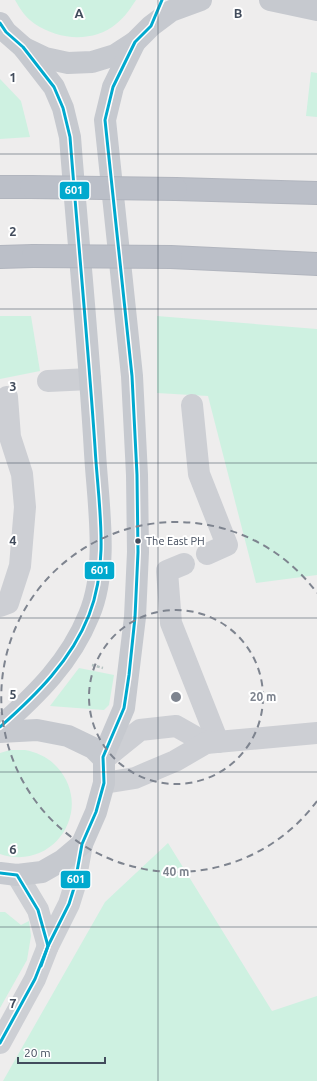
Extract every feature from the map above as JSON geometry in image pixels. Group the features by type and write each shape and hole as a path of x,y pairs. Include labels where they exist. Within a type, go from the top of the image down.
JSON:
{"highway":[{"path":"0,188 176,189 317,193"},
{"path":"0,257 171,257 288,261 317,264"}],"main road":[{"path":"151,26 162,0"},
{"path":"23,47 45,58 68,63 92,62 115,55 135,42 151,26 171,11 201,0"},
{"path":"270,0 317,10"},
{"path":"0,23 6,32 23,47 54,87 63,108 70,137 90,379 101,556 96,592 90,614 66,658 32,699 0,727"},
{"path":"9,874 42,872 63,860 82,844 96,812 104,783 103,758 124,708 135,617 138,552 137,475 132,376 105,120 113,87 135,42"},
{"path":"0,732 37,730 68,736 93,748 103,758"}],"street":[{"path":"48,381 90,379"},
{"path":"0,606 8,603 20,566 24,506 22,474 10,436 7,397"},
{"path":"192,405 199,474 227,545 207,554"},
{"path":"184,564 167,571 171,624 212,742"},
{"path":"103,758 140,730 176,726 212,742"},
{"path":"104,783 135,778 212,742 317,733"},
{"path":"0,1043 35,979 48,946 69,904 74,888 82,844"},
{"path":"9,874 38,910 48,946"}],"path":[{"path":"88,664 108,670"}],"green space":[{"path":"15,0 136,0 122,19 107,30 87,37 76,37 55,33 35,24 19,7"},
{"path":"311,72 317,73 317,117 306,116"},
{"path":"0,79 21,101 30,137 0,139"},
{"path":"0,316 31,316 40,371 0,379"},
{"path":"157,316 317,329 317,575 256,583 208,396 157,393"},
{"path":"79,668 114,675 109,705 104,710 50,706"},
{"path":"10,750 29,751 50,761 57,767 68,784 72,801 70,818 63,833 52,845 37,854 20,857 0,854 0,753"},
{"path":"168,843 272,1011 317,996 317,1081 3,1081 105,902"},
{"path":"0,912 5,912 21,925 29,921 31,936 27,960 0,1008"}],"transit line":[{"name":"601","path":"0,1043 35,979 48,946 69,904 74,888 82,844 96,812 104,783 103,757 124,708 135,617 138,552 137,475 132,376 105,120 113,87 135,42 151,26 162,0"},
{"name":"601","path":"0,23 6,32 23,47 54,87 63,108 70,137 101,532 101,553 95,595 89,615 81,632 73,647 51,676 39,690 0,727"},
{"name":"601","path":"0,873 17,875 38,910 48,946 41,966"}],"place":[{"name":"The East PH","path":"138,541"}]}
